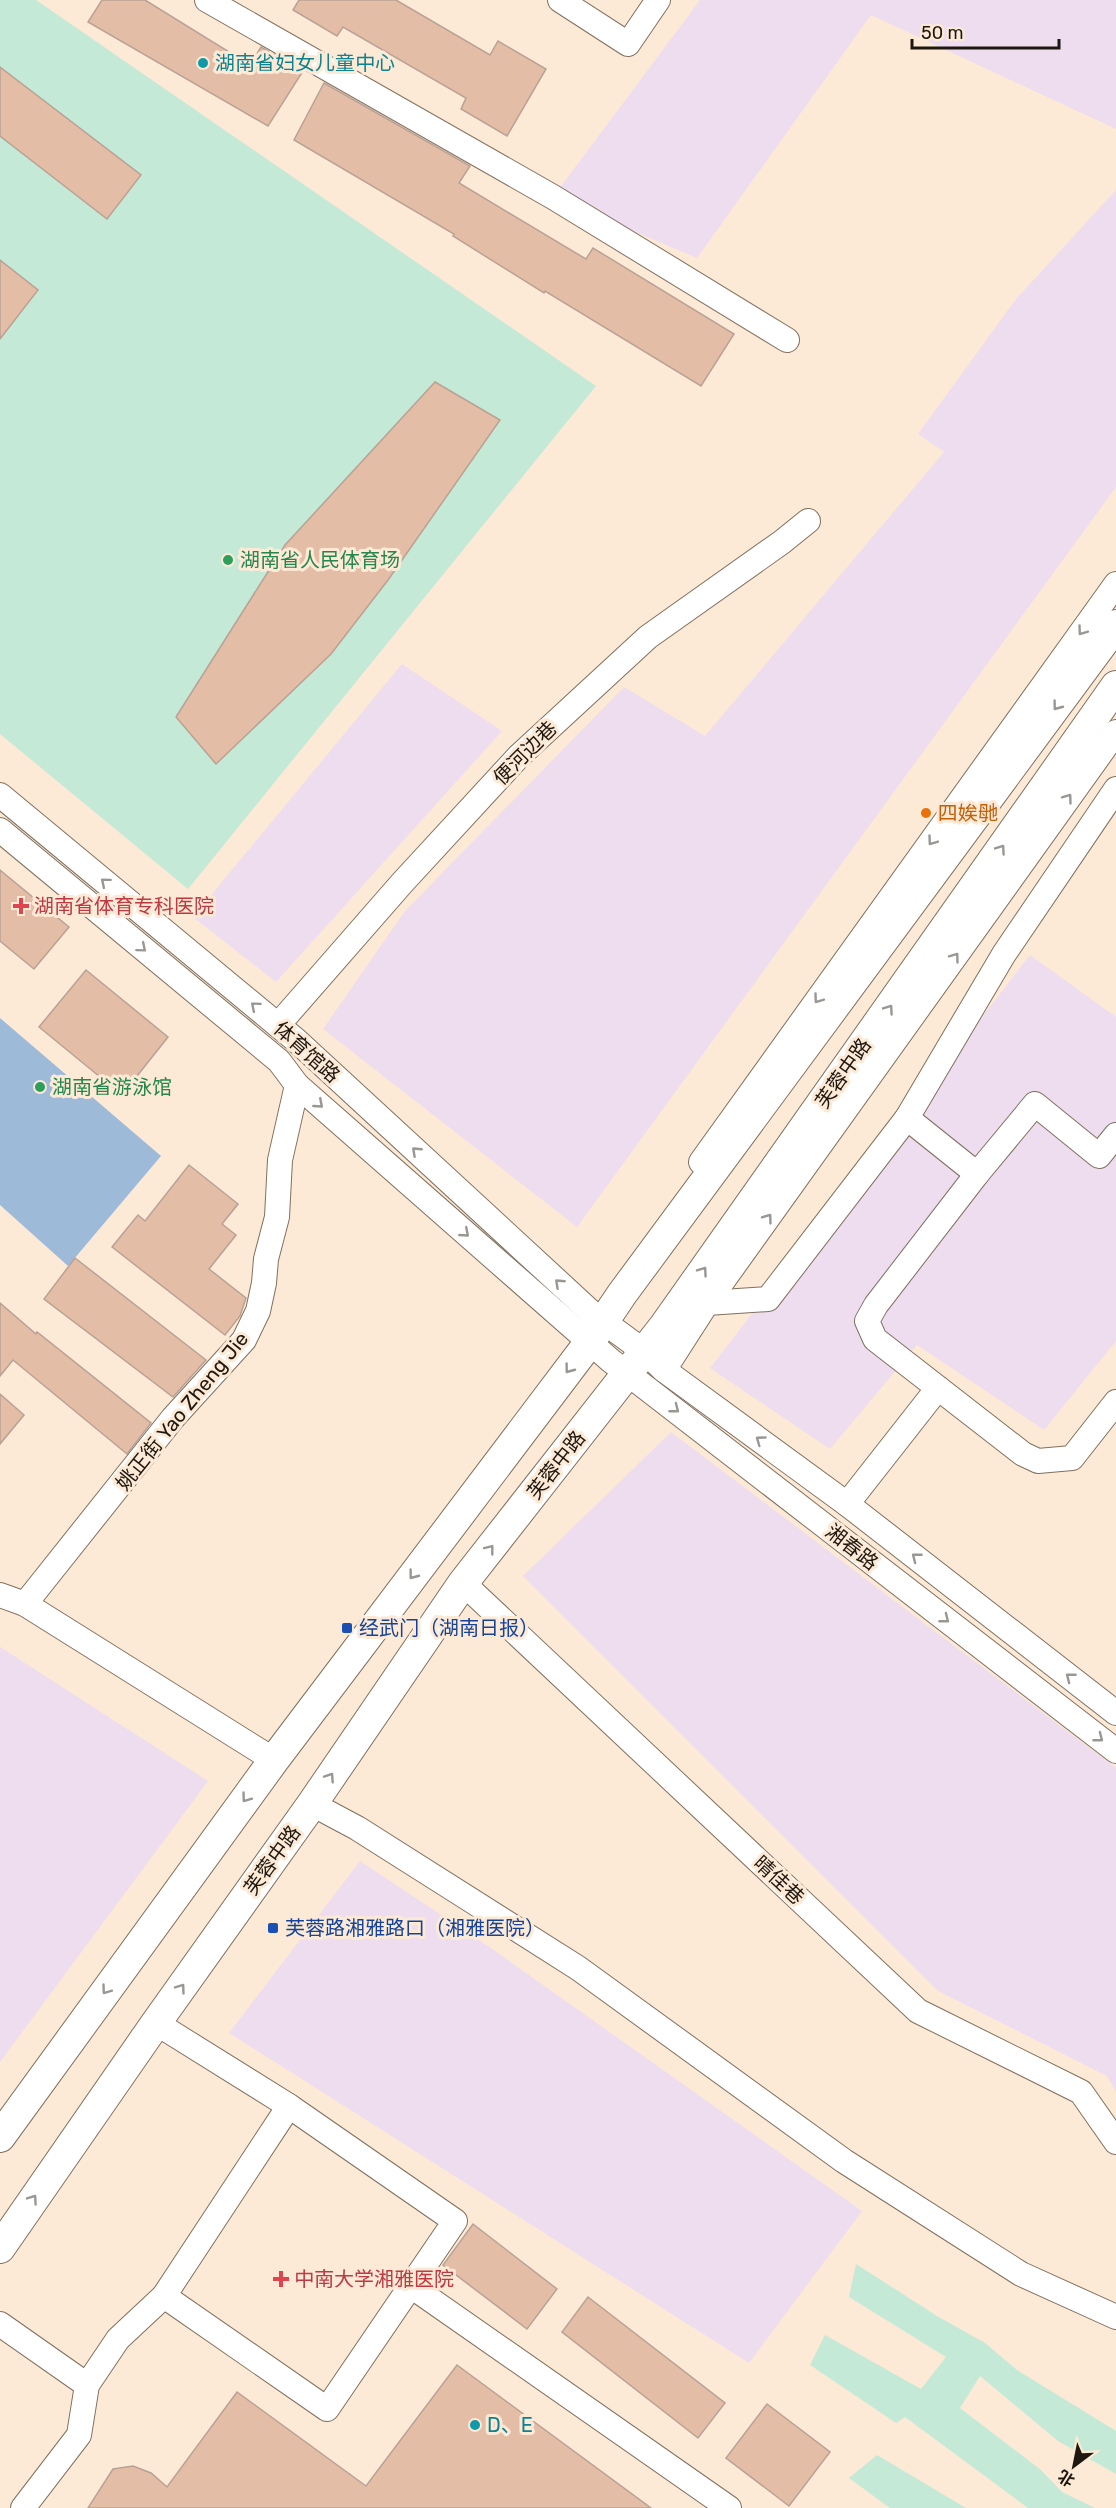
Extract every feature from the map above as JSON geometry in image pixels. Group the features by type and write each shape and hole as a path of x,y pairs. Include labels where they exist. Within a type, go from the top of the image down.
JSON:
{"main road":[{"path":"0,2137 274,1760 1116,625"},
{"name":"芙蓉中路","path":"0,2248 312,1804 463,1583 646,1365 665,1325 1116,687"},
{"path":"665,1325 707,1303"}],"street":[{"path":"207,0 553,197 787,340"},
{"path":"560,0 628,44 658,0"},
{"name":"便河边巷","path":"278,1025 402,883 519,756 648,637 808,521"},
{"path":"595,1326 1116,584"},
{"path":"646,1365 707,1303 1116,732"},
{"path":"707,1303 768,1299 907,1118 1004,954 1116,789"},
{"name":"体育馆路","path":"0,795 278,1025 595,1326"},
{"name":"体育馆路","path":"0,830 279,1061 297,1085 595,1326"},
{"name":"姚正街 Yao Zheng Jie","path":"25,1605 174,1419 244,1340 258,1311 264,1283 266,1259 277,1217 280,1160 297,1085"},
{"path":"1116,1135 1099,1156 1035,1104 977,1174 876,1305 867,1321 875,1338 1023,1454 1038,1461 1072,1458 1116,1402"},
{"path":"907,1118 977,1174"},
{"name":"湘春路","path":"595,1326 646,1365 1116,1751"},
{"name":"湘春路","path":"646,1365 847,1504 1116,1713"},
{"path":"847,1504 938,1388"},
{"name":"晴佳巷","path":"463,1583 918,2012 1081,2092 1116,2142"},
{"path":"0,1595 25,1605 274,1760"},
{"path":"312,1804 357,1828 578,1968 844,2161 1021,2274 1116,2317"},
{"path":"156,2023 289,2106 455,2221 327,2409 164,2296"},
{"path":"23,2508 79,2435 87,2385 118,2339 164,2296 289,2106"},
{"path":"411,2286 729,2508"},
{"path":"0,2324 87,2385"}],"shaded area":[{"path":"700,0 1116,0 1116,129 871,15 697,258 553,197"},
{"path":"1116,190 1116,487 577,1227 323,1029 405,911 624,687 705,736 944,452 918,434 1016,299"},
{"path":"402,664 502,731 276,982 193,917"},
{"path":"1030,955 1116,1017 1116,1341 1044,1430 917,1345 830,1449 710,1368"},
{"path":"671,1432 1116,1768 1116,2092 1107,2076 938,1991 523,1576"},
{"path":"0,1647 208,1781 0,2062"},
{"path":"360,1861 488,1946 862,2211 749,2363 229,2033"}],"green space":[{"name":"湖南省人民体育场","path":"0,0 36,0 596,386 188,889 0,734"},
{"path":"856,2264 937,2316 985,2343 1017,2370 1116,2431 1116,2474 1058,2441 980,2376 960,2408 1041,2470 1062,2492 1095,2508 1028,2508 905,2417 896,2423 810,2365 825,2335 921,2389 946,2357 849,2297"},
{"path":"877,2455 966,2508 890,2508 849,2478"}],"water":[{"name":"湖南省游泳馆","path":"0,1018 161,1156 68,1266 0,1205"}],"building":[{"name":"湖南省妇女儿童中心","path":"102,0 145,0 250,65 261,47 303,71 268,126 88,22"},
{"path":"299,0 396,0 490,55 498,41 546,69 507,136 461,109 466,98 343,27 337,36 293,10"},
{"path":"0,67 141,175 107,219 0,136"},
{"path":"324,83 470,166 459,183 586,259 593,248 734,334 701,386 545,291 544,293 453,236 454,234 294,140"},
{"path":"0,260 38,290 0,339"},
{"path":"435,382 500,420 388,580 331,654 216,764 176,717 285,545"},
{"path":"0,870 69,927 34,969 0,941"},
{"path":"86,970 168,1037 122,1095 39,1027"},
{"path":"189,1165 238,1204 222,1224 236,1235 209,1269 246,1298 240,1316 225,1335 112,1247 138,1215 145,1221"},
{"path":"75,1258 206,1360 173,1397 44,1299"},
{"path":"0,1303 36,1334 37,1332 151,1423 127,1454 13,1360 0,1376"},
{"path":"0,1394 24,1415 0,1444"},
{"path":"473,2224 557,2289 527,2329 443,2265"},
{"path":"588,2297 725,2403 698,2438 562,2332"},
{"path":"457,2365 651,2508 88,2508 113,2469 133,2466 151,2473 167,2487 237,2392 366,2486"},
{"path":"767,2404 830,2452 789,2506 726,2458"}],"place":[{"name":"湖南省妇女儿童中心","path":"203,63"},
{"name":"湖南省人民体育场","path":"228,560"},
{"name":"四娭毑","path":"926,813"},
{"name":"湖南省体育专科医院","path":"21,906"},
{"name":"湖南省游泳馆","path":"40,1087"},
{"name":"经武门（湖南日报）","path":"347,1628"},
{"name":"芙蓉路湘雅路口（湘雅医院）","path":"273,1928"},
{"name":"中南大学湘雅医院","path":"281,2279"},
{"name":"D、E","path":"475,2425"}]}
